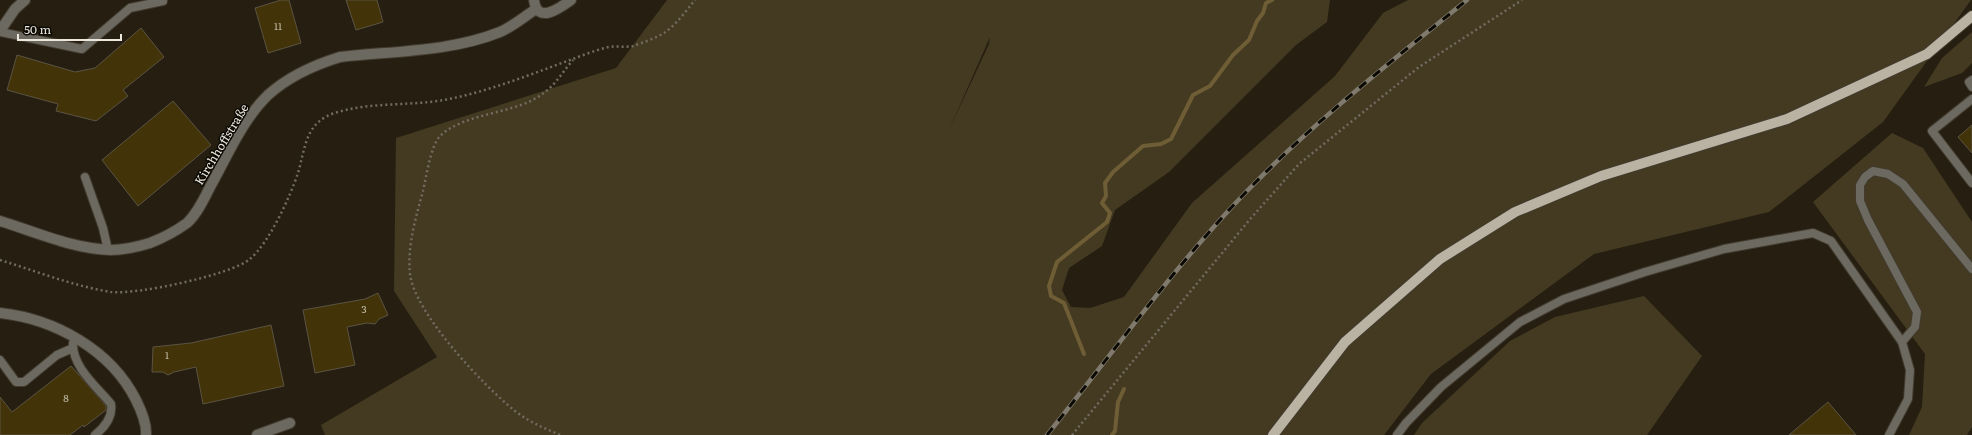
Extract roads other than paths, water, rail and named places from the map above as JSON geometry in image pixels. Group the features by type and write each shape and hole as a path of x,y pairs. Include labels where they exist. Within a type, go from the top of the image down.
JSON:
{"main road":[{"path":"1273,435 1346,342 1440,259 1515,212 1601,176 1787,119 1927,54 1972,16"}],"street":[{"path":"0,32 15,9 25,0"},
{"name":"Kirchhoffstraße","path":"0,221 80,246 108,250 142,245 167,236 188,222 201,204 249,118 268,96 292,77 340,57 455,45 478,39 502,31 535,4 541,13 548,13 571,0"},
{"path":"0,312 41,322 75,344 102,356 129,386 141,410 146,435"},
{"path":"257,435 290,423"}],"lane":[{"path":"0,32 82,49 130,8 163,1"},
{"path":"1972,80 1969,82 1972,87"},
{"path":"1972,99 1932,131 1972,183"},
{"path":"1902,342 1915,328 1917,312 1868,220 1860,200 1860,185 1864,176 1873,171 1888,174 1903,184 1972,269"},
{"path":"85,177 104,228 108,250"},
{"path":"1397,435 1406,423 1441,387 1520,322 1564,299 1645,272 1724,249 1812,233 1831,241 1902,342 1910,370 1908,399 1889,435"},
{"path":"0,360 16,382 24,382 57,355 75,344 82,369 111,404 112,410 110,417 105,425 95,435"}],"waterway":[{"path":"1084,354 1064,303 1051,296 1049,286 1057,262 1107,222 1110,213 1102,203 1106,196 1105,183 1113,172 1143,146 1161,144 1171,139 1193,95 1210,86 1233,55 1249,40 1257,21 1263,13 1266,3 1272,0"},
{"path":"1112,435 1115,431 1118,402 1124,389"}],"railway":[{"path":"1047,435 1195,248 1248,190 1327,115 1467,0"}]}
